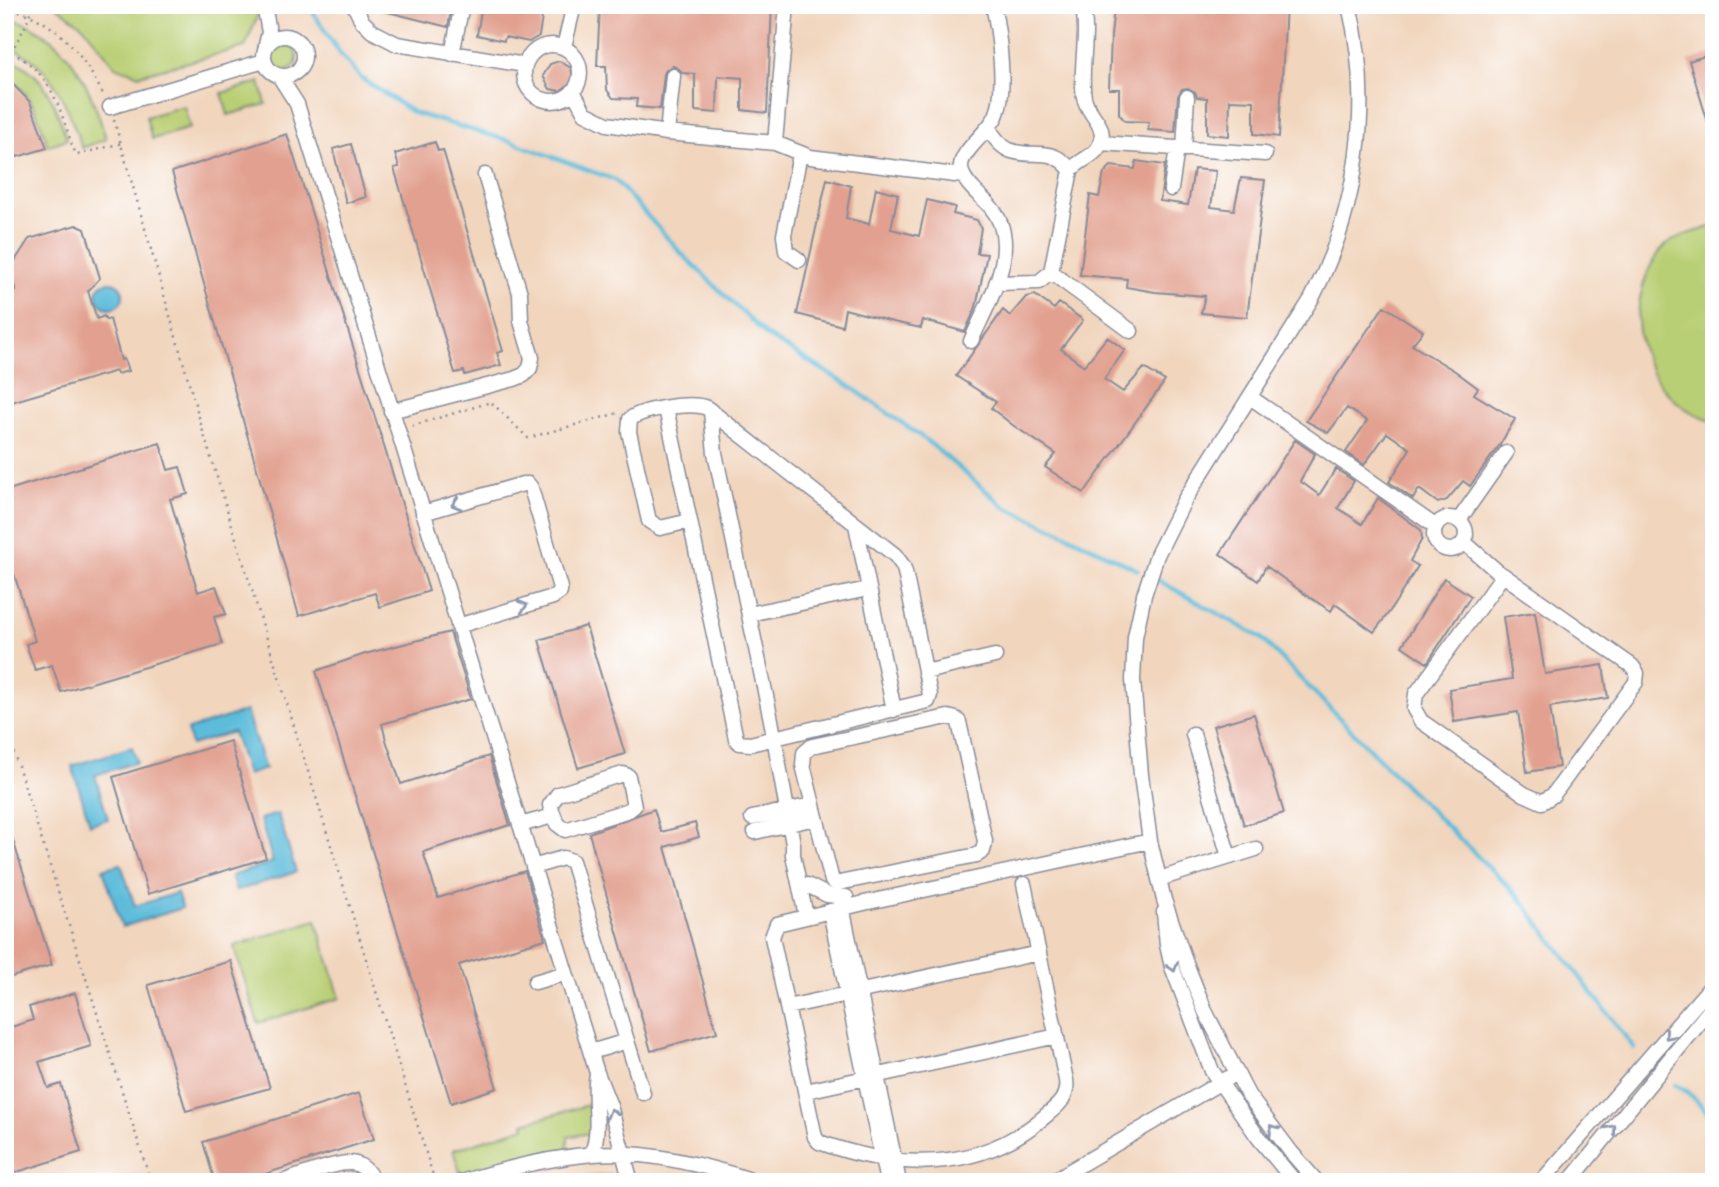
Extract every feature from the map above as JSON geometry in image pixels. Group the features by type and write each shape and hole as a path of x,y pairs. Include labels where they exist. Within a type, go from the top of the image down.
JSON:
{"lane":[{"path":"264,5 269,32 264,61 272,73 279,76 294,74 299,69"},
{"path":"271,5 282,27 302,47 304,55 299,69 297,104"},
{"path":"354,5 362,21 384,39 397,44 525,65"},
{"path":"452,54 462,5"},
{"path":"564,47 574,5"},
{"path":"775,143 787,5"},
{"path":"971,341 996,283 1004,246 1002,227 993,211 963,176 961,167 962,158 989,129 1001,100 1002,84 993,5"},
{"path":"996,283 1039,282 1051,272 1071,170 1079,161 1094,153 1101,143 1099,124 1092,117 1085,101 1082,5"},
{"path":"1317,1182 1283,1143 1236,1074 1205,1011 1164,900 1150,841 1133,680 1135,638 1157,555 1180,509 1312,298 1323,277 1346,211 1356,165 1360,107 1357,51 1349,5"},
{"path":"266,45 277,37 292,37"},
{"path":"555,44 564,47 573,53 578,62 579,83 565,98 544,100 527,86 525,65 536,49 555,44"},
{"path":"110,107 264,61"},
{"path":"279,76 297,104 597,1073 607,1095 631,1182"},
{"path":"667,133 673,76"},
{"path":"573,92 585,113 607,124 667,133 775,143 816,158 963,176"},
{"path":"1171,189 1181,149 1187,97"},
{"path":"989,129 1008,150 1056,156 1071,170"},
{"path":"1101,143 1265,154"},
{"path":"799,260 786,251 783,235 800,154"},
{"path":"391,411 514,379 530,368 532,358 521,321 520,293 485,175"},
{"path":"1051,272 1131,331"},
{"path":"1250,397 1435,526"},
{"path":"666,408 690,521 734,734 736,739 745,745 928,701 930,695 904,566 895,555 711,412 694,404 666,408 635,415 631,419 629,432 649,521 660,528 690,521"},
{"path":"711,412 715,453 774,738 793,855 810,915"},
{"path":"1459,520 1506,453"},
{"path":"423,513 523,484 528,484 531,488 559,592 553,597 458,626"},
{"path":"1446,519 1459,520 1467,530 1465,542 1454,550 1441,549 1433,539 1435,526 1446,519"},
{"path":"856,525 894,710"},
{"path":"1465,542 1503,575 1632,666 1637,673 1636,682 1553,795 1542,802 1524,794 1421,721 1414,709 1416,694 1503,575"},
{"path":"749,614 868,589"},
{"path":"925,672 995,656"},
{"path":"953,717 960,726 985,848 977,855 835,883 830,878 814,811 802,759 807,749 953,717"},
{"path":"1193,734 1229,857"},
{"path":"617,776 628,776 635,800 634,806 629,810 565,830 557,824 553,816 550,805 558,794 617,776"},
{"path":"753,825 814,811"},
{"path":"520,825 553,816"},
{"path":"1024,884 1066,1080 1066,1094 1058,1106 1005,1145 970,1156 934,1161 888,1161 820,1142 815,1137 772,932 781,921 810,915 837,905 864,902 1150,841"},
{"path":"793,844 799,853 807,885 810,915"},
{"path":"1159,879 1256,849"},
{"path":"533,867 563,858 572,861 643,1093"},
{"path":"807,885 837,905 888,1161 898,1182"},
{"path":"1164,900 1164,922 1172,967 1216,1077 1271,1154 1296,1182"},
{"path":"788,1007 1039,953"},
{"path":"535,982 566,973"},
{"path":"1541,1182 1714,983"},
{"path":"1569,1182 1714,1005"},
{"path":"806,1091 1057,1036"},
{"path":"591,1052 627,1041"},
{"path":"593,1154 599,1125 595,1098 597,1073"},
{"path":"1051,1182 1187,1104 1216,1077 1236,1074"},
{"path":"1187,1104 1209,1099 1232,1100"},
{"path":"461,1182 527,1165 593,1154 624,1154 727,1172 757,1182"},
{"path":"887,1182 888,1161"},
{"path":"282,1182 348,1163 362,1166 373,1182"}],"path":[{"path":"11,52 33,5"},
{"path":"5,7 43,21 67,39 86,62 110,107 204,435 435,1182"},
{"path":"5,50 25,59 40,73 52,91 77,155 122,143"},
{"path":"406,427 491,402 528,438 616,412 631,419"},
{"path":"5,725 151,1182"}],"shaded area":[{"path":"5,5 1714,5 1714,1182 5,1182"}],"green space":[{"path":"55,5 256,5 259,12 245,47 139,75 115,66 83,26"},
{"path":"5,17 26,24 60,47 73,63 92,98 106,139 82,148 64,101 47,74 35,62 5,46"},
{"path":"284,45 293,49 297,58 293,67 284,71 275,67 271,58 275,49"},
{"path":"5,56 31,71 40,80 52,100 67,139 48,146 34,106 23,90 5,76"},
{"path":"260,82 266,104 228,115 222,93"},
{"path":"184,106 190,128 152,139 146,117"},
{"path":"1714,226 1714,422 1694,414 1677,402 1651,371 1643,352 1638,311 1646,279 1660,251 1675,239"},
{"path":"316,920 340,998 258,1023 234,946"},
{"path":"595,1103 595,1132 568,1137 568,1151 521,1157 461,1175 453,1150 525,1127 524,1123"},
{"path":"613,1175 616,1182 559,1182 559,1180"}],"water":[{"path":"110,282 120,285 123,295 120,305 110,308 100,305 97,295 100,285"},
{"path":"246,711 265,769 247,775 233,732 191,745 187,730"},
{"path":"132,747 137,762 95,775 108,819 90,824 72,766"},
{"path":"278,814 296,872 236,891 231,876 273,862 260,819"},
{"path":"121,864 135,906 177,893 182,908 122,927 103,869"}],"building":[{"path":"381,5 452,5 448,27 380,10"},
{"path":"482,5 544,5 539,36 529,42 505,37 504,41 477,35"},
{"path":"600,5 772,5 767,113 742,110 742,78 718,76 717,113 695,111 695,74 682,73 673,66 664,74 660,109 636,107 637,99 613,98 607,90 606,66 597,66"},
{"path":"1240,5 1286,5 1279,137 1254,134 1254,101 1230,100 1229,136 1207,134 1207,98 1197,97 1195,92 1188,88 1182,89 1178,96 1175,132 1148,130 1149,122 1125,121 1119,114 1119,89 1109,89 1114,8 1161,13 1162,6 1240,11"},
{"path":"1714,53 1714,132 1711,132 1689,61"},
{"path":"559,61 571,68 573,77 572,82 560,91 550,89 543,76 550,64"},
{"path":"5,76 30,102 47,148 17,157 5,130"},
{"path":"287,134 429,591 380,607 375,593 299,616 172,172"},
{"path":"435,142 438,151 443,150 503,351 497,353 501,365 465,375 464,371 455,373 394,168 399,167 395,154"},
{"path":"351,144 366,197 346,203 333,149"},
{"path":"1136,161 1165,165 1160,201 1188,205 1194,169 1216,171 1211,207 1234,210 1241,178 1265,180 1247,317 1201,313 1205,296 1155,292 1126,287 1127,279 1080,275 1090,195 1099,197 1104,173 1111,166 1135,169"},
{"path":"827,179 851,186 846,218 869,224 876,188 898,194 891,229 919,236 927,200 955,207 953,214 977,220 981,228 977,253 987,254 976,307 965,332 923,320 921,328 845,309 842,326 797,314"},
{"path":"76,225 85,229 100,278 88,291 97,319 104,316 106,320 110,319 121,360 124,359 128,371 117,374 116,371 5,404 5,294 16,291 9,270 29,239"},
{"path":"1035,295 1054,309 1059,303 1083,320 1061,349 1084,366 1107,337 1125,350 1104,379 1123,392 1144,368 1165,381 1084,493 1045,467 1056,454 991,408 996,402 956,376 1003,310 1010,316 1026,297"},
{"path":"1384,306 1423,331 1412,345 1455,371 1478,388 1474,394 1515,419 1470,486 1463,481 1447,500 1438,503 1419,489 1413,499 1389,482 1410,449 1387,433 1364,465 1346,452 1367,421 1347,408 1328,433 1306,421"},
{"path":"1295,440 1315,454 1300,481 1319,495 1336,469 1354,481 1338,508 1362,524 1378,498 1421,530 1422,539 1410,561 1418,566 1374,632 1335,604 1331,611 1266,566 1258,581 1220,554"},
{"path":"160,443 168,470 180,467 188,494 170,499 198,592 216,586 226,614 214,617 222,644 61,692 52,665 35,670 26,644 35,641 5,545 5,491"},
{"path":"1444,578 1471,596 1427,663 1402,646"},
{"path":"1535,612 1545,674 1603,665 1608,698 1550,707 1559,767 1527,772 1518,712 1454,722 1449,689 1512,679 1503,617"},
{"path":"586,626 625,754 578,768 539,640"},
{"path":"450,632 471,699 382,724 386,740 401,784 489,756 510,825 423,852 438,898 525,871 545,939 459,965 497,1088 451,1103 316,671 365,654"},
{"path":"1254,714 1284,813 1244,825 1213,726"},
{"path":"230,741 266,858 148,894 113,777"},
{"path":"654,809 661,832 695,823 699,837 665,847 717,1032 651,1051 589,833"},
{"path":"8,824 52,965 5,979 5,825"},
{"path":"231,961 270,1088 186,1111 148,985"},
{"path":"75,993 91,1046 39,1062 48,1088 61,1084 81,1152 14,1173 5,1145 5,1029 33,1020 29,1007"},
{"path":"359,1093 374,1139 240,1182 215,1182 203,1142"}],"waterway":[{"path":"308,5 341,55 361,78 414,113 510,141 615,180 681,253 767,336 848,385 926,440 1005,507 1138,570"},
{"path":"1156,579 1260,637 1519,897 1634,1048"},
{"path":"1675,1085 1688,1092 1714,1120"}]}
